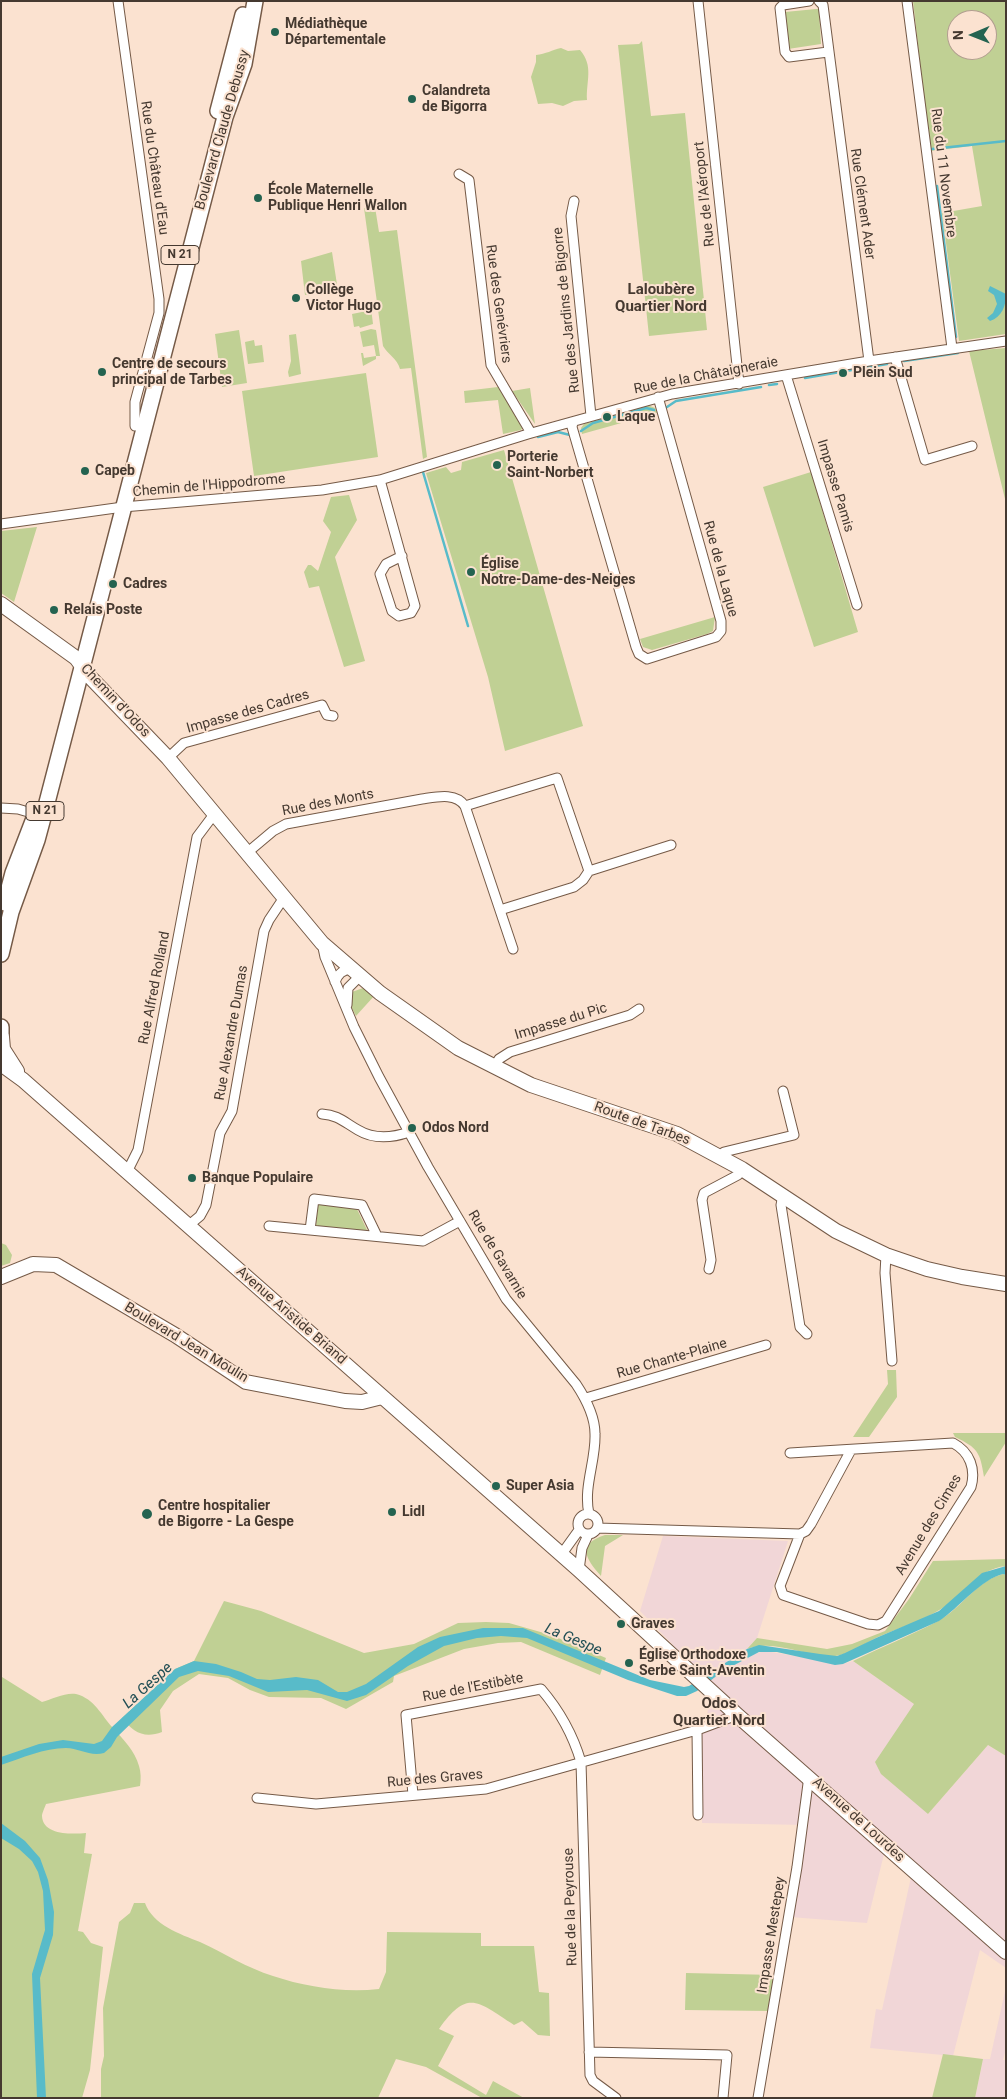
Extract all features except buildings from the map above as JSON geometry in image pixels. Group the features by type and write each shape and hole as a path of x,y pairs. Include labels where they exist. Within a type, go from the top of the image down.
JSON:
{"main road":[{"name":"Boulevard Claude Debussy","path":"118,508 135,426 246,1"},
{"name":"Boulevard Claude Debussy","path":"1,954 11,912 37,840 118,508 225,117 244,64 255,1"},
{"name":"Boulevard Claude Debussy","path":"1,918 13,873 35,814 80,662"}],"street":[{"name":"Rue du Château d'Eau","path":"118,1 159,313 135,402 135,426"},
{"name":"Rue de l'Aéroport","path":"698,1 739,384"},
{"path":"809,1 782,5 780,8 785,52 789,57 828,52"},
{"name":"Rue Clément Ader","path":"819,1 823,5 869,361"},
{"name":"Rue du 11 Novembre","path":"907,1 952,348"},
{"name":"Rue des Genévriers","path":"460,174 469,180 491,365 531,433"},
{"name":"Rue des Jardins de Bigorre","path":"574,200 571,216 591,416"},
{"name":"Rue de la Châtaigneraie","path":"418,468 531,433 658,397 869,361 1006,341"},
{"path":"894,357 925,460 972,446"},
{"name":"Impasse Pamis","path":"786,375 857,605"},
{"name":"Rue de la Laque","path":"572,422 636,647 639,654 647,659 716,637 721,631 721,621 658,397"},
{"name":"Chemin de l'Hippodrome","path":"1,524 118,508 322,490 380,480 418,468"},
{"path":"380,480 402,556 416,606 411,613 399,616 392,611 380,574 386,564 402,556"},
{"name":"Chemin d'Odos","path":"1,604 80,662 91,678 168,758 248,852 284,899"},
{"name":"Impasse des Cadres","path":"168,758 184,743 322,705 327,715 333,716"},
{"path":"513,948 466,806 557,778 588,871"},
{"name":"Rue des Monts","path":"248,852 273,831 286,824 443,796 462,801 466,806"},
{"path":"1,808 35,814"},
{"name":"Rue Alfred Rolland","path":"127,1172 138,1150 197,837 215,813"},
{"path":"500,910 574,887 583,880 588,871 671,845"},
{"name":"Route de Tarbes","path":"284,899 322,943 355,973 458,1048 531,1085 677,1134 742,1169 836,1231 886,1256 927,1269 1006,1284"},
{"name":"Rue Alexandre Dumas","path":"188,1226 200,1216 206,1205 220,1133 232,1111 264,931 269,920 284,899"},
{"name":"Rue de Gavarnie","path":"322,943 325,957 335,982 379,1077 460,1221 506,1299 586,1398 595,1433 587,1492 589,1514 596,1519 597,1528"},
{"path":"335,982 338,975 344,970 355,973 346,996 347,1010"},
{"name":"Impasse du Pic","path":"495,1066 499,1059 510,1052 630,1015 639,1009"},
{"name":"Avenue Aristide Briand","path":"2,1034 3,1049 6,1056 23,1080"},
{"name":"Avenue Aristide Briand","path":"1,1064 23,1080 579,1570"},
{"path":"720,1156 724,1152 794,1135 783,1091"},
{"path":"322,1114 334,1115 360,1132 377,1136 396,1136 409,1132"},
{"path":"709,1269 711,1260 702,1200 704,1193 738,1175 742,1169"},
{"path":"783,1195 781,1205 800,1327 807,1334"},
{"path":"310,1230 314,1199 362,1205 376,1236"},
{"path":"269,1226 423,1241 460,1221"},
{"path":"886,1256 885,1273 892,1361"},
{"name":"Boulevard Jean Moulin","path":"1,1277 33,1264 56,1265 175,1335 246,1382 345,1401 362,1402 382,1398"},
{"name":"Rue Chante-Plaine","path":"586,1398 766,1345"},
{"name":"Avenue des Cimes","path":"953,1443 962,1448 968,1455 974,1476 971,1487 886,1621 878,1626 783,1595 780,1586 800,1534 806,1531 811,1524 852,1450 953,1443"},
{"path":"790,1453 852,1450"},
{"path":"588,1535 583,1534 579,1530 577,1524 580,1518 589,1514"},
{"path":"579,1570 582,1548 588,1535 597,1528 800,1534"},
{"path":"560,1554 579,1530"},
{"name":"Avenue de Lourdes","path":"579,1570 737,1715 809,1776 1006,1952"},
{"name":"Rue de l'Estibète","path":"413,1795 406,1715 541,1689 575,1740 581,1762"},
{"name":"Rue des Graves","path":"257,1798 316,1804 486,1789 697,1730 737,1715"},
{"path":"697,1730 698,1815"},
{"name":"Rue de la Peyrouse","path":"581,1762 590,2075 593,2081 616,2098"},
{"name":"Impasse Mestepey","path":"758,2098 797,1867 809,1776"},
{"path":"589,2052 727,2055 723,2098"}],"shaded area":[{"path":"663,1536 788,1541 757,1638 747,1649 704,1677 640,1611"},
{"path":"765,1651 843,1664 853,1661 914,1704 928,1814 988,1745 1006,1756 1006,1968 980,1950 953,2056 870,2048 876,2009 882,2010 911,1877 884,1854 867,1923 790,1917 806,1825 702,1823 699,1724 706,1721 709,1703 721,1693 709,1682 723,1671 753,1654"},
{"path":"1006,1987 1006,2049 1003,2060 1006,2060 1006,2098 975,2098 983,2059 990,2059"}],"green space":[{"path":"913,1 1006,1 1006,334 959,341 942,213 982,206 972,146 930,151"},
{"path":"819,9 821,44 788,49 785,12"},
{"path":"642,41 651,116 685,113 707,330 649,336 618,45 639,44"},
{"path":"561,48 568,51 580,50 587,62 587,100 574,101 563,106 552,103 538,104 531,77 536,62 536,55"},
{"path":"375,207 379,232 397,230 427,457 423,459 411,368 400,369 397,362 383,346 364,208"},
{"path":"332,252 338,291 305,295 301,261"},
{"path":"370,300 373,324 360,328 359,326 354,327 352,314 362,312 361,303"},
{"path":"371,329 376,330 380,356 376,356 374,345 363,347 360,332"},
{"path":"239,330 247,383 222,387 215,334"},
{"path":"296,334 301,374 289,377 288,372 291,361 289,335"},
{"path":"254,340 255,346 262,345 264,362 248,364 245,342"},
{"path":"1006,348 1006,503 969,351"},
{"path":"361,353 363,353 364,358 376,356 376,359 363,366"},
{"path":"366,373 378,457 254,476 242,391"},
{"path":"498,387 523,427 521,430 503,434 498,400 465,403 464,391"},
{"path":"530,388 535,424 512,391"},
{"path":"648,405 655,408 657,413 582,434 581,428 584,424"},
{"path":"504,450 583,726 505,751 488,677 426,473 446,467 451,473 461,470 462,462"},
{"path":"811,472 858,632 814,647 763,487"},
{"path":"349,495 357,520 335,557 365,661 344,667 319,586 309,588 304,572 308,565 311,565 318,571 331,532 323,521 331,497"},
{"path":"37,527 14,602 1,593 1,531"},
{"path":"715,617 713,631 707,634 652,650 643,647 640,639"},
{"path":"363,988 375,995 356,1016 350,998 352,992"},
{"path":"318,1204 357,1209 367,1230 316,1226"},
{"path":"1,1243 6,1245 12,1255 10,1263 1,1266"},
{"path":"887,1370 896,1370 897,1397 869,1437 853,1437 888,1384"},
{"path":"953,1433 1006,1433 1006,1442 984,1477 977,1452 969,1444 955,1437"},
{"path":"605,1535 623,1535 605,1546 601,1576 591,1564 586,1552 590,1543"},
{"path":"1006,1559 1006,1566 996,1568 979,1577 941,1609 844,1654 821,1656 772,1646 759,1646 747,1649 757,1638 827,1649 852,1644 885,1631 909,1599 933,1561"},
{"path":"1003,1574 1006,1575 1006,1756 988,1745 928,1814 881,1774 875,1762 914,1704 853,1661 938,1621 985,1582"},
{"path":"224,1601 261,1611 364,1653 414,1644 458,1623 486,1622 509,1623 551,1635 606,1658 600,1675 521,1642 498,1643 464,1649 394,1676 393,1682 346,1709 321,1698 269,1697 250,1690 228,1678 199,1674 173,1691 160,1710 162,1732 150,1735 139,1733 130,1727 122,1718 175,1669 194,1661"},
{"path":"2,1677 42,1702 63,1695 76,1694 83,1696 97,1708 128,1745 135,1755 140,1771 140,1786 46,1804 42,1815 44,1823 53,1830 67,1833 86,1833 84,1853 92,1854 78,1931 83,1932 91,1943 103,1947 90,2070 82,2098 1,2098"},
{"path":"134,1903 145,1903 154,1917 168,1928 263,1973 312,1986 339,1990 379,1989 386,1972 387,1932 481,1933 481,1946 534,1946 539,1992 549,1993 550,2036 538,2035 522,2021 514,2025 482,2005 474,2003 458,2008 439,2029 454,2036 438,2066 486,2095 493,2081 524,2098 482,2098 426,2067 396,2059 378,2098 101,2098 101,2069 104,2056 103,2008 119,1922 130,1913"},
{"path":"686,1973 775,1975 770,2011 685,2010"},
{"path":"943,2054 983,2059 975,2098 932,2098"}],"water":[{"path":"990,286 1006,294 1005,303 1000,314 990,321 987,318 993,313 997,304 994,295 988,291"},
{"path":"1006,1566 1006,1575 1003,1574 995,1577 978,1588 939,1621 843,1664 835,1665 777,1652 759,1652 723,1671 697,1691 686,1696 677,1696 628,1680 527,1638 501,1636 477,1638 444,1646 408,1666 366,1695 347,1701 307,1690 268,1692 229,1676 198,1671 179,1677 117,1737 111,1747 104,1753 94,1754 71,1748 58,1748 1,1765 1,1757 39,1744 63,1740 94,1744 102,1741 112,1727 175,1669 194,1661 216,1664 257,1679 270,1680 296,1677 318,1680 338,1692 347,1692 366,1684 418,1647 440,1637 483,1628 523,1628 650,1680 684,1687 689,1686 747,1649 759,1645 837,1656 845,1653 939,1611 982,1573"},
{"path":"1,1823 25,1841 40,1858 48,1880 54,1912 53,1935 40,1978 46,2098 37,2098 32,1974 45,1930 43,1891 38,1872 32,1861 19,1849 1,1838"}],"waterway":[{"path":"932,149 1006,141"},
{"path":"937,186 956,337"},
{"path":"904,361 958,353"},
{"path":"805,378 887,364"},
{"path":"769,385 777,384"},
{"path":"667,407 676,401 761,387"},
{"path":"581,431 593,423 646,408 654,410"},
{"path":"538,437 558,432 570,435"},
{"path":"423,472 468,626"}],"place":[{"name":"Médiathèque Départementale","path":"275,32"},
{"name":"Calandreta de Bigorra","path":"412,99"},
{"name":"École Maternelle Publique Henri Wallon","path":"258,198"},
{"name":"Collège Victor Hugo","path":"296,298"},
{"name":"Centre de secours principal de Tarbes","path":"102,372"},
{"name":"Plein Sud","path":"843,373"},
{"name":"Laque","path":"607,417"},
{"name":"Porterie Saint-Norbert","path":"497,465"},
{"name":"Capeb","path":"85,471"},
{"name":"Église Notre-Dame-des-Neiges","path":"471,572"},
{"name":"Cadres","path":"113,584"},
{"name":"Relais Poste","path":"54,610"},
{"name":"Odos Nord","path":"412,1128"},
{"name":"Banque Populaire","path":"192,1178"},
{"name":"Super Asia","path":"496,1486"},
{"name":"Lidl","path":"392,1512"},
{"name":"Centre hospitalier de Bigorre - La Gespe","path":"147,1514"},
{"name":"Graves","path":"621,1624"},
{"name":"Église Orthodoxe Serbe Saint-Aventin","path":"629,1663"}],"district":[{"name":"Laloubère Quartier Nord","path":"661,298"},
{"name":"Odos Quartier Nord","path":"719,1712"}],"water label":[{"name":"La Gespe","path":"573,1640"},
{"name":"La Gespe","path":"148,1686"}]}
